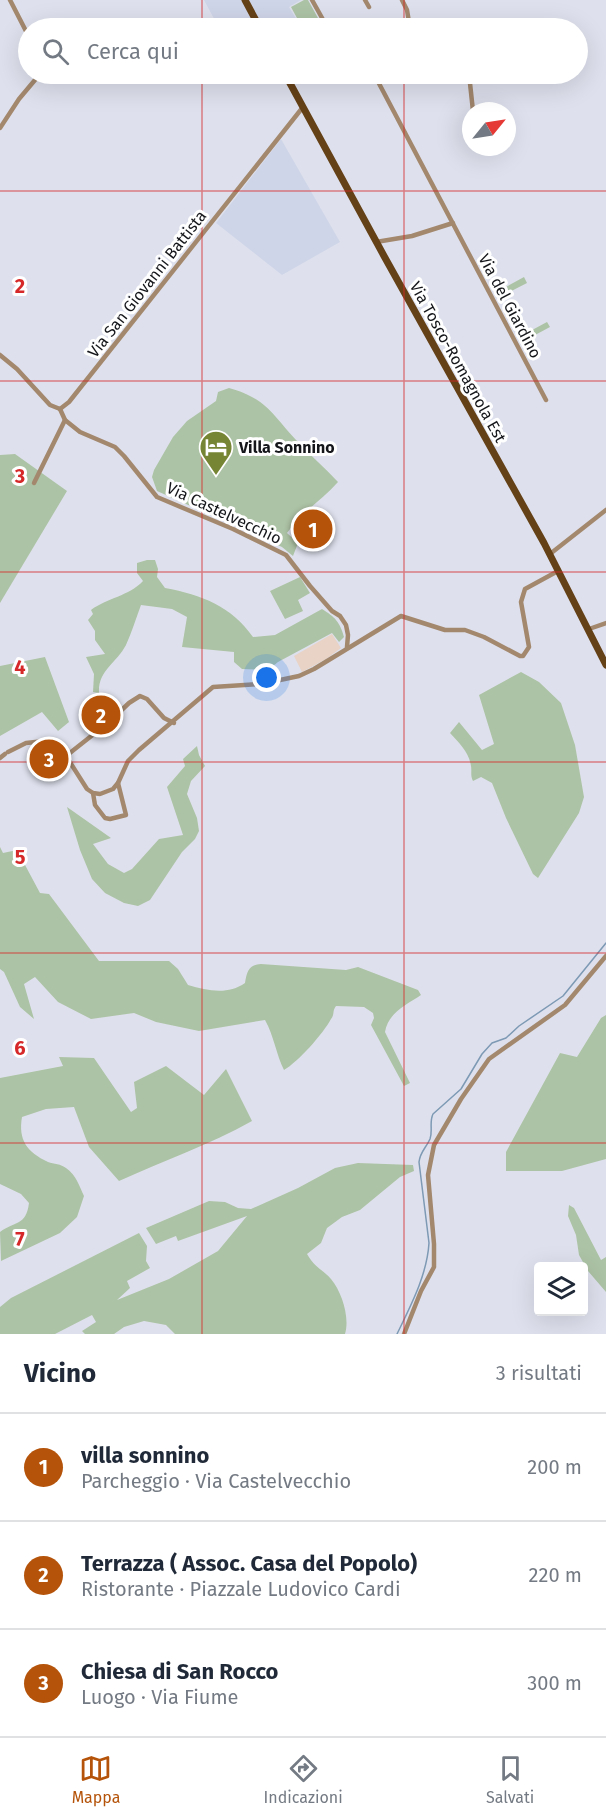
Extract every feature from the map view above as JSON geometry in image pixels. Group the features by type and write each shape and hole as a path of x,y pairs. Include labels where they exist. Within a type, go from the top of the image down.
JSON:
{"main road":[{"path":"245,0 255,18"},
{"name":"Via Tosco-Romagnola Est","path":"290,84 550,554 606,665"}],"street":[{"path":"10,0 20,18"},
{"path":"312,0 322,18"},
{"path":"365,0 369,7"},
{"path":"402,0 408,18"},
{"path":"0,128 32,84"},
{"name":"Via del Giardino","path":"379,84 546,400"},
{"path":"470,84 472,102"},
{"name":"Via San Giovanni Battista","path":"60,409 69,402 303,107"},
{"path":"376,242 412,236 453,223"},
{"path":"0,356 17,369 50,405 60,409 65,420 34,483"},
{"name":"Via Castelvecchio","path":"65,420 81,432 115,447 157,497 233,529 286,555 317,594 346,625 347,647"},
{"path":"550,554 606,510"},
{"path":"4,755 26,743 45,741 57,752 66,756 87,789 100,794 109,791 118,783 128,761 139,750 174,723 213,687 261,684 299,676 347,647 364,640 401,616 444,630 465,630 524,656 529,647 521,602 525,589 558,570"},
{"path":"589,629 606,623"},
{"path":"66,756 140,696 147,699 164,718 174,723"},
{"path":"93,793 95,805 105,818 126,815 118,783"},
{"path":"404,1334 421,1291 434,1267 428,1175 434,1145 461,1099 489,1059 565,1005 606,956"}],"shaded area":[{"path":"204,0 301,0 289,7 296,18 214,18"},
{"path":"281,139 340,242 282,275 216,223"},
{"path":"332,634 341,648 302,672 294,656"}],"green space":[{"path":"308,0 318,18 297,18 291,7"},
{"path":"524,277 527,283 498,298 495,293"},
{"path":"547,322 550,327 522,342 519,337"},
{"path":"229,388 253,397 268,409 338,482 287,533 298,543 293,556 282,547 157,491 152,477 154,470 173,437 187,421 216,401 218,392"},
{"path":"15,454 67,491 0,603 0,455"},
{"path":"155,560 158,569 157,577 165,588 191,594 215,604 235,617 253,637 275,635 322,609 336,620 344,637 339,642 332,633 278,662 268,670 242,669 234,662 234,652 182,647 187,617 172,609 141,605 126,645 101,678 99,693 93,692 94,674 86,657 105,654 95,640 95,631 88,620 93,614 91,610 125,594 143,581 137,573 137,563"},
{"path":"300,577 310,593 298,600 303,611 285,619 270,591"},
{"path":"45,657 69,722 58,731 42,712 0,736 0,666"},
{"path":"521,672 539,682 561,703 575,745 584,797 579,813 538,878 533,874 492,783 481,777 473,781 468,756 450,733 459,722 482,750 494,744 479,695"},
{"path":"197,746 205,766 191,781 187,794 197,818 199,831 195,839 182,852 150,900 138,906 124,903 105,893 92,879 80,850 67,807 111,838 93,844 108,864 124,873 132,869 159,839 183,835 167,787 185,766 183,759"},
{"path":"0,847 3,853 17,850 40,893 49,894 99,961 169,961 178,969 188,985 210,990 238,987 245,983 251,967 261,964 346,970 358,967 418,990 421,995 394,1015 385,1032 410,1083 404,1086 371,1025 374,1018 373,1013 364,1007 336,1006 332,1017 316,1040 284,1070 265,1020 199,1031 156,1022 134,1013 91,1019 58,1002 35,977 24,984 34,1019 20,1007 4,972 0,969"},
{"path":"606,1015 606,1159 562,1171 506,1171 506,1152 560,1053 577,1057 601,1018"},
{"path":"59,1057 94,1058 131,1112 137,1108 134,1082 166,1066 204,1095 226,1069 252,1121 119,1181 89,1147 74,1107 46,1109 22,1117 21,1132 29,1149 48,1162 62,1166 69,1171 77,1180 84,1196 77,1217 60,1233 1,1261 0,1232 19,1222 25,1216 29,1203 21,1194 0,1184 0,1078 63,1066"},
{"path":"358,1163 413,1165 414,1171 400,1177 360,1210 342,1217 327,1228 321,1243 307,1254 339,1291 346,1313 345,1334 175,1334 166,1325 144,1321 124,1327 114,1334 85,1334 82,1331 96,1322 92,1315 55,1334 0,1334 0,1307 11,1298 139,1233 147,1246 146,1261 150,1268 127,1281 130,1288 117,1300 169,1279 218,1251 247,1216 178,1241 176,1236 156,1244 146,1228 209,1201 225,1202 238,1208 251,1209 335,1168"},
{"path":"569,1205 574,1208 601,1260 606,1257 606,1292 588,1271 588,1262 583,1262 579,1255 576,1235 568,1216"}],"waterway":[{"path":"397,1334 418,1290 428,1255 429,1243 419,1162 430,1139 433,1114 461,1089 482,1054 492,1043 506,1038 519,1026 563,996 606,943"}],"place":[{"name":"Villa Sonnino","path":"216,476"},
{"name":"villa sonnino","path":"313,529"},
{"name":"Terrazza ( Assoc. Casa del Popolo)","path":"101,715"},
{"name":"Chiesa di San Rocco","path":"49,759"}]}
